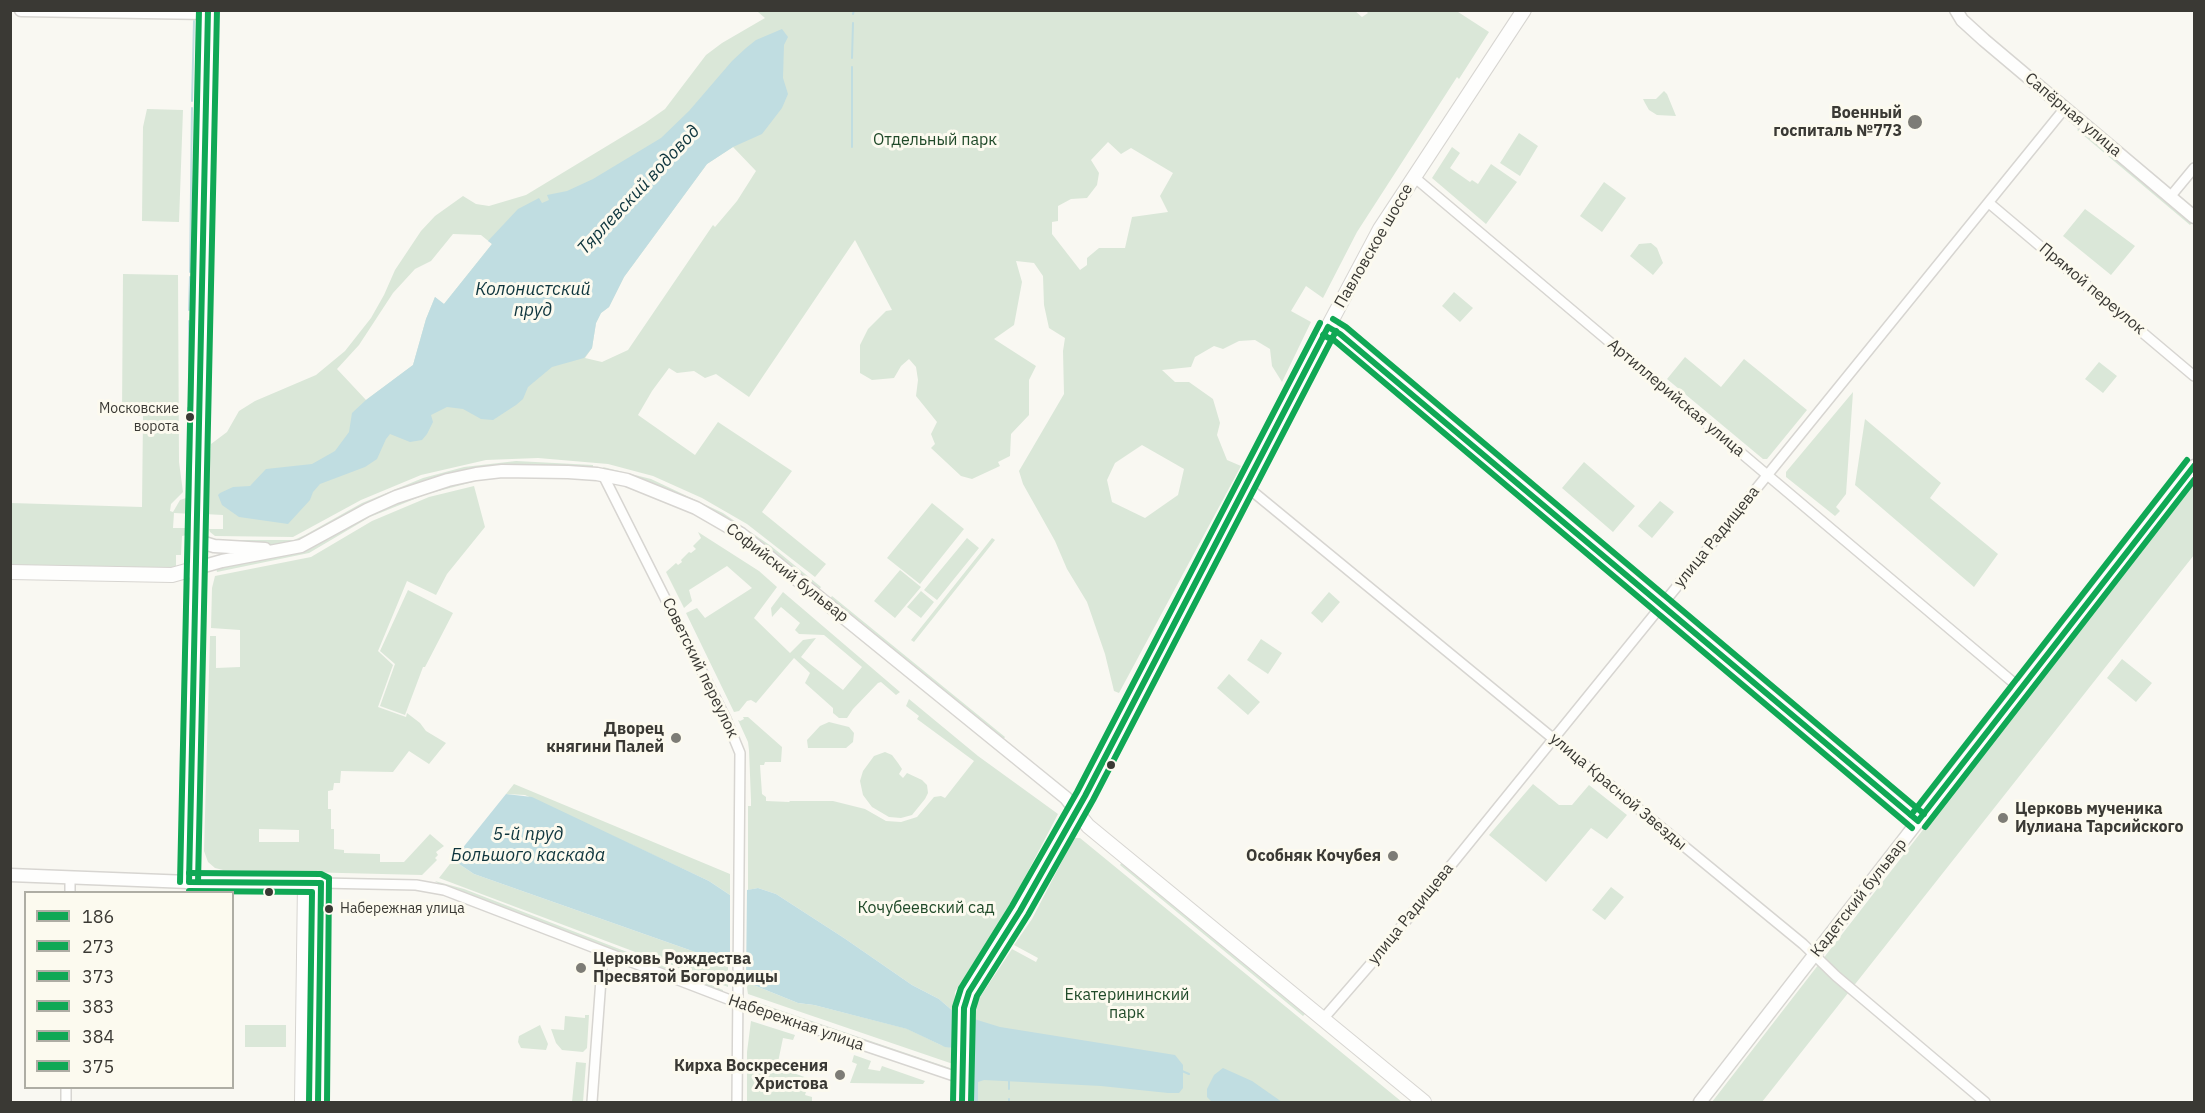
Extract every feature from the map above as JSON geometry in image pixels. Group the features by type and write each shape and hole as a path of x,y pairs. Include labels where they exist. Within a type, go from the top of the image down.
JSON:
{"main road":[{"name":"Павловское шоссе","path":"963,1102 963,1012 973,983 1020,911 1076,811 1380,230 1524,10"},
{"path":"208,12 189,882 321,883 318,1102"},
{"name":"Софийский бульвар","path":"10,572 172,574 197,568"},
{"path":"1076,811 1088,826 1424,1102"},
{"path":"302,1102 305,884"}],"street":[{"path":"21,10 208,12"},
{"name":"Сапёрная улица","path":"1956,10 1962,20 1984,40 2194,217"},
{"name":"улица Радищева","path":"1323,1019 1375,959 2065,108"},
{"path":"2170,197 2194,168"},
{"name":"Артиллерийская улица","path":"1414,177 2021,689"},
{"name":"Прямой переулок","path":"1989,203 2194,376"},
{"path":"1328,327 1340,334 1918,821"},
{"name":"Кадетский бульвар","path":"1700,1102 2194,466"},
{"name":"Софийский бульвар","path":"197,568 301,546 396,497 448,480 476,474 502,471 558,471 603,475 648,487 696,508 741,534 1066,798 1076,811"},
{"name":"Советский переулок","path":"603,475 740,753 738,1004"},
{"name":"улица Красной Звезды","path":"1246,486 1794,936 1845,984 1985,1102"},
{"name":"Софийский бульвар","path":"198,541 214,546 275,551"},
{"path":"10,875 189,882"},
{"path":"70,877 70,891"},
{"name":"Набережная улица","path":"321,883 416,885 444,890 738,1004 963,1079"},
{"path":"592,1102 603,952"},
{"path":"736,1102 738,1004"}],"green space":[{"name":"Отдельный парк","path":"1354,10 1362,17 1368,13 1366,11 1455,10 1489,32 1459,79 1457,77 1357,232 1323,298 1306,286 1291,311 1311,322 1282,382 1272,366 1270,349 1255,340 1239,341 1223,349 1214,346 1195,357 1191,367 1162,370 1175,382 1189,382 1213,399 1220,423 1217,435 1227,460 1241,466 1119,693 1114,691 1105,654 1087,602 1067,569 1055,541 1023,484 1019,471 1064,394 1065,338 1049,328 1044,305 1043,276 1034,263 1016,261 1022,282 1014,325 994,339 1036,366 1029,380 1029,415 1011,434 1010,456 998,462 1000,466 972,479 961,476 931,448 935,444 931,434 937,422 916,396 918,380 916,367 909,359 901,366 894,378 872,380 860,373 860,345 868,329 886,311 892,310 855,240 749,397 716,374 705,378 694,371 677,373 669,368 652,391 638,415 695,455 718,422 792,471 762,512 826,564 815,577 747,524 702,498 653,476 608,464 538,458 486,460 421,475 361,500 293,537 215,536 210,532 209,529 223,529 223,515 204,514 206,471 209,470 211,444 227,432 239,411 255,401 316,375 345,351 371,318 395,270 421,231 435,216 463,196 476,204 489,206 526,195 645,123 665,109 706,55 765,18 758,12","holes":["1108,142 1121,154 1131,148 1173,173 1160,196 1168,212 1132,217 1125,248 1099,248 1087,258 1087,265 1080,270 1052,234 1052,222 1058,221 1058,206 1071,199 1087,198 1097,185 1099,173 1091,160","733,147 756,171 737,201 715,227 713,225 628,350 602,362 585,358 592,348 596,323 601,313 609,307 624,277 707,164","453,234 481,235 492,244 444,304 435,297 413,365 366,400 337,369 359,345 393,293 415,269 431,261","1142,445 1184,469 1178,495 1145,518 1112,502 1107,480 1115,463"]},
{"path":"1664,91 1676,116 1657,115 1649,110 1643,99 1656,99"},
{"path":"147,109 183,110 179,222 142,221 143,127"},
{"path":"2080,127 2193,222 2190,225 2077,130"},
{"path":"1519,133 1538,146 1520,176 1500,163"},
{"path":"1452,147 1460,153 1450,168 1470,182 1472,180 1478,184 1491,164 1517,182 1486,224 1432,178"},
{"path":"1604,182 1626,198 1602,232 1580,216"},
{"path":"2085,209 2135,246 2111,275 2063,236"},
{"path":"1651,243 1657,248 1663,263 1653,275 1630,256 1639,244"},
{"path":"123,274 178,275 179,462 183,492 171,504 170,511 173,512 180,500 186,498 194,514 174,513 173,528 187,528 187,535 182,536 181,555 176,555 176,568 11,565 11,503 142,507 143,416 122,414"},
{"path":"1454,292 1473,308 1460,322 1442,306"},
{"path":"1685,357 1721,387 1744,359 1807,410 1767,459 1763,459 1667,379"},
{"path":"2099,362 2117,376 2103,393 2085,379"},
{"path":"1853,392 1846,494 1836,507 1840,511 1835,516 1786,477 1786,472"},
{"path":"1865,419 1941,483 1930,498 1998,554 1974,587 1855,485"},
{"path":"516,461 593,465 593,468 516,465 465,471 308,539 282,545 218,544 218,540 294,540 362,503 423,478 464,467"},
{"path":"1584,462 1635,506 1613,532 1562,488"},
{"path":"603,467 651,479 723,513 771,546 821,587 819,590 672,492 631,476 605,470"},
{"path":"471,479 473,482 427,494 370,517 309,553 217,572 216,568 308,550 348,525 406,498"},
{"path":"2194,480 2194,555 1762,1102 1712,1102"},
{"path":"474,486 485,527 447,574 436,595 407,581 378,651 393,665 378,707 406,717 407,713 426,731 446,743 429,764 409,751 393,772 341,771 340,783 334,783 333,790 328,791 328,809 331,809 331,829 334,829 334,849 344,850 344,853 380,854 380,862 404,862 430,834 444,846 436,852 437,860 422,875 215,868 208,862 204,851 210,636 216,636 216,668 240,667 240,630 211,628 212,588 215,576 311,557 372,521 429,497","holes":["259,829 299,830 299,842 259,842"]},
{"path":"1660,501 1674,512 1652,538 1638,526"},
{"path":"932,503 964,529 920,584 887,558"},
{"path":"698,532 759,571 777,587 754,618 790,653 803,640 816,638 801,657 843,690 862,667 824,635 799,634 795,630 800,623 781,607 772,617 771,608 783,592 900,692 896,695 881,682 878,683 847,718 839,718 833,713 833,708 805,683 810,673 794,658 756,703 751,700 747,701 739,711 734,712 686,613 697,608 705,618 752,588 727,566 689,590 692,601 684,608 666,572 676,563 678,565 682,562 681,560 689,552 696,549 693,546 701,538"},
{"path":"967,538 979,548 937,600 924,590"},
{"path":"992,538 995,540 914,642 911,640"},
{"path":"900,570 921,587 895,618 874,601"},
{"path":"408,590 453,613 423,667 405,715 380,706 395,664 380,651"},
{"path":"921,591 934,602 921,618 907,607"},
{"path":"1329,592 1340,602 1322,623 1311,613"},
{"path":"832,596 1005,737 1003,740 830,599"},
{"path":"1261,639 1282,653 1268,674 1247,660"},
{"path":"2122,659 2152,683 2136,702 2107,678"},
{"path":"1229,674 1260,702 1248,715 1217,688"},
{"name":"Кочубеевский сад","path":"909,699 978,756 1058,814 1011,904 955,992 954,1012 939,999 912,985 776,894 758,888 748,890 748,806 751,806 749,750 748,742 738,720 748,717 782,747 781,762 765,762 764,765 760,765 762,794 766,797 766,801 833,801 865,809 886,821 901,822 917,817 934,797 945,798 974,761 917,719 919,716 906,706"},
{"path":"829,722 849,727 854,733 853,742 846,748 808,748 807,740 820,726"},
{"path":"885,752 892,755 898,763 902,769 899,774 903,778 907,773 927,785 928,793 925,799 912,815 901,818 889,817 872,807 863,795 860,781 863,771 874,756"},
{"path":"514,784 730,874 730,895 709,881 525,795 506,794"},
{"path":"1533,784 1559,805 1572,805 1589,785 1627,815 1607,839 1591,828 1546,882 1489,835"},
{"name":"Екатерининский парк","path":"1074,838 1080,838 1402,1102 971,1102 972,1009 1012,949 1036,962 1038,958 1014,945 1032,919"},
{"path":"453,860 474,874 715,959 728,957 728,987 439,878"},
{"path":"1122,862 1306,1013 1303,1016 1120,865"},
{"path":"435,881 464,889 697,979 723,990 723,993 439,884"},
{"path":"1611,887 1624,897 1605,920 1592,910"},
{"path":"310,897 317,898 313,1102 307,1102"},
{"path":"746,982 798,1003 908,1029 941,1045 953,1048 953,1064 748,994"},
{"path":"753,1001 950,1068 949,1071 751,1004"},
{"path":"585,1015 589,1015 587,1048 583,1052 562,1050 556,1043 551,1029 564,1030 565,1016 585,1018"},
{"path":"751,1021 795,1035 793,1040 783,1038 777,1067 810,1079 805,1095 812,1097 812,1102 747,1102 747,1052"},
{"path":"245,1025 286,1025 286,1047 245,1047"},
{"path":"540,1025 548,1044 546,1050 521,1048 518,1042 519,1036"},
{"path":"854,1055 871,1061 868,1069 880,1071 882,1066 925,1081 923,1084 850,1083 857,1064 852,1062"},
{"path":"576,1062 586,1063 583,1102 572,1102"}],"water":[{"name":"Колонистский пруд","path":"782,29 788,37 784,45 783,78 788,94 782,108 762,134 733,147 707,164 624,277 609,307 601,313 596,323 592,348 584,358 552,367 528,387 523,399 493,420 481,419 463,409 447,407 431,415 433,422 422,440 410,442 390,434 377,459 365,467 320,484 310,500 288,524 239,517 222,505 218,495 220,493 233,487 250,486 266,469 312,464 335,451 349,432 352,413 413,365 435,297 444,304 492,244 488,241 518,209 539,198 542,203 549,200 547,195 567,191 593,179 661,138 689,111 746,48 756,40"},
{"name":"5-й пруд Большого каскада","path":"506,794 532,797 709,881 730,895 730,956 715,959 474,874 453,860"},
{"path":"758,888 776,894 912,985 939,999 954,1012 953,1048 945,1047 907,1029 798,1003 746,982 747,890"},
{"path":"971,1018 1000,1027 1175,1055 1183,1065 1183,1088 1179,1093 1168,1093 1101,1086 984,1080 978,1082 978,1102 971,1102"},
{"path":"1223,1068 1252,1081 1282,1102 1212,1102 1207,1097 1207,1089 1214,1075"}],"waterway":[{"path":"853,14 854,10"},
{"path":"192,101 194,21"},
{"path":"852,58 853,23"},
{"path":"852,67 852,147"},
{"path":"190,272 192,108"},
{"path":"189,310 190,277"},
{"path":"189,321 189,400"},
{"path":"188,408 190,479 192,479"},
{"path":"1182,1071 1189,1074"},
{"path":"1009,1081 1009,1089"}],"transit line":[{"name":"375","path":"180,882 199,10"},
{"name":"383","path":"189,882 208,10"},
{"name":"384","path":"198,882 217,10"},
{"name":"373","path":"1333,319 1346,327 1924,814"},
{"name":"373","path":"953,1102 955,1007 961,988 1012,906 1077,792 1320,323"},
{"name":"186","path":"1328,327 1340,334 1918,821"},
{"name":"186","path":"962,1102 964,1008 969,992 1020,911 1085,796 1328,327"},
{"name":"273","path":"971,1102 973,1009 977,996 1028,915 1093,800 1336,331"},
{"name":"273","path":"1323,335 1335,341 1912,828"},
{"name":"373","path":"1911,815 2187,460"},
{"name":"186","path":"1918,821 2194,466"},
{"name":"273","path":"1925,827 2194,480"},
{"name":"375","path":"189,873 321,874 329,878 327,1102"},
{"name":"383","path":"189,882 321,883 318,1102"},
{"name":"384","path":"234,891 312,892 309,1102"}],"place":[{"name":"Военный госпиталь №773","path":"1915,122"},
{"name":"Московские ворота","path":"190,417"},
{"name":"Дворец княгини Палей","path":"676,738"},
{"name":"Церковь мученика Иулиана Тарсийского","path":"2003,818"},
{"name":"Особняк Кочубея","path":"1393,856"},
{"name":"Набережная улица","path":"329,909"},
{"name":"Церковь Рождества Пресвятой Богородицы","path":"581,968"},
{"name":"Кирха Воскресения Христова","path":"840,1075"}],"water label":[{"name":"Тярлевский водовод","path":"639,190"}]}
